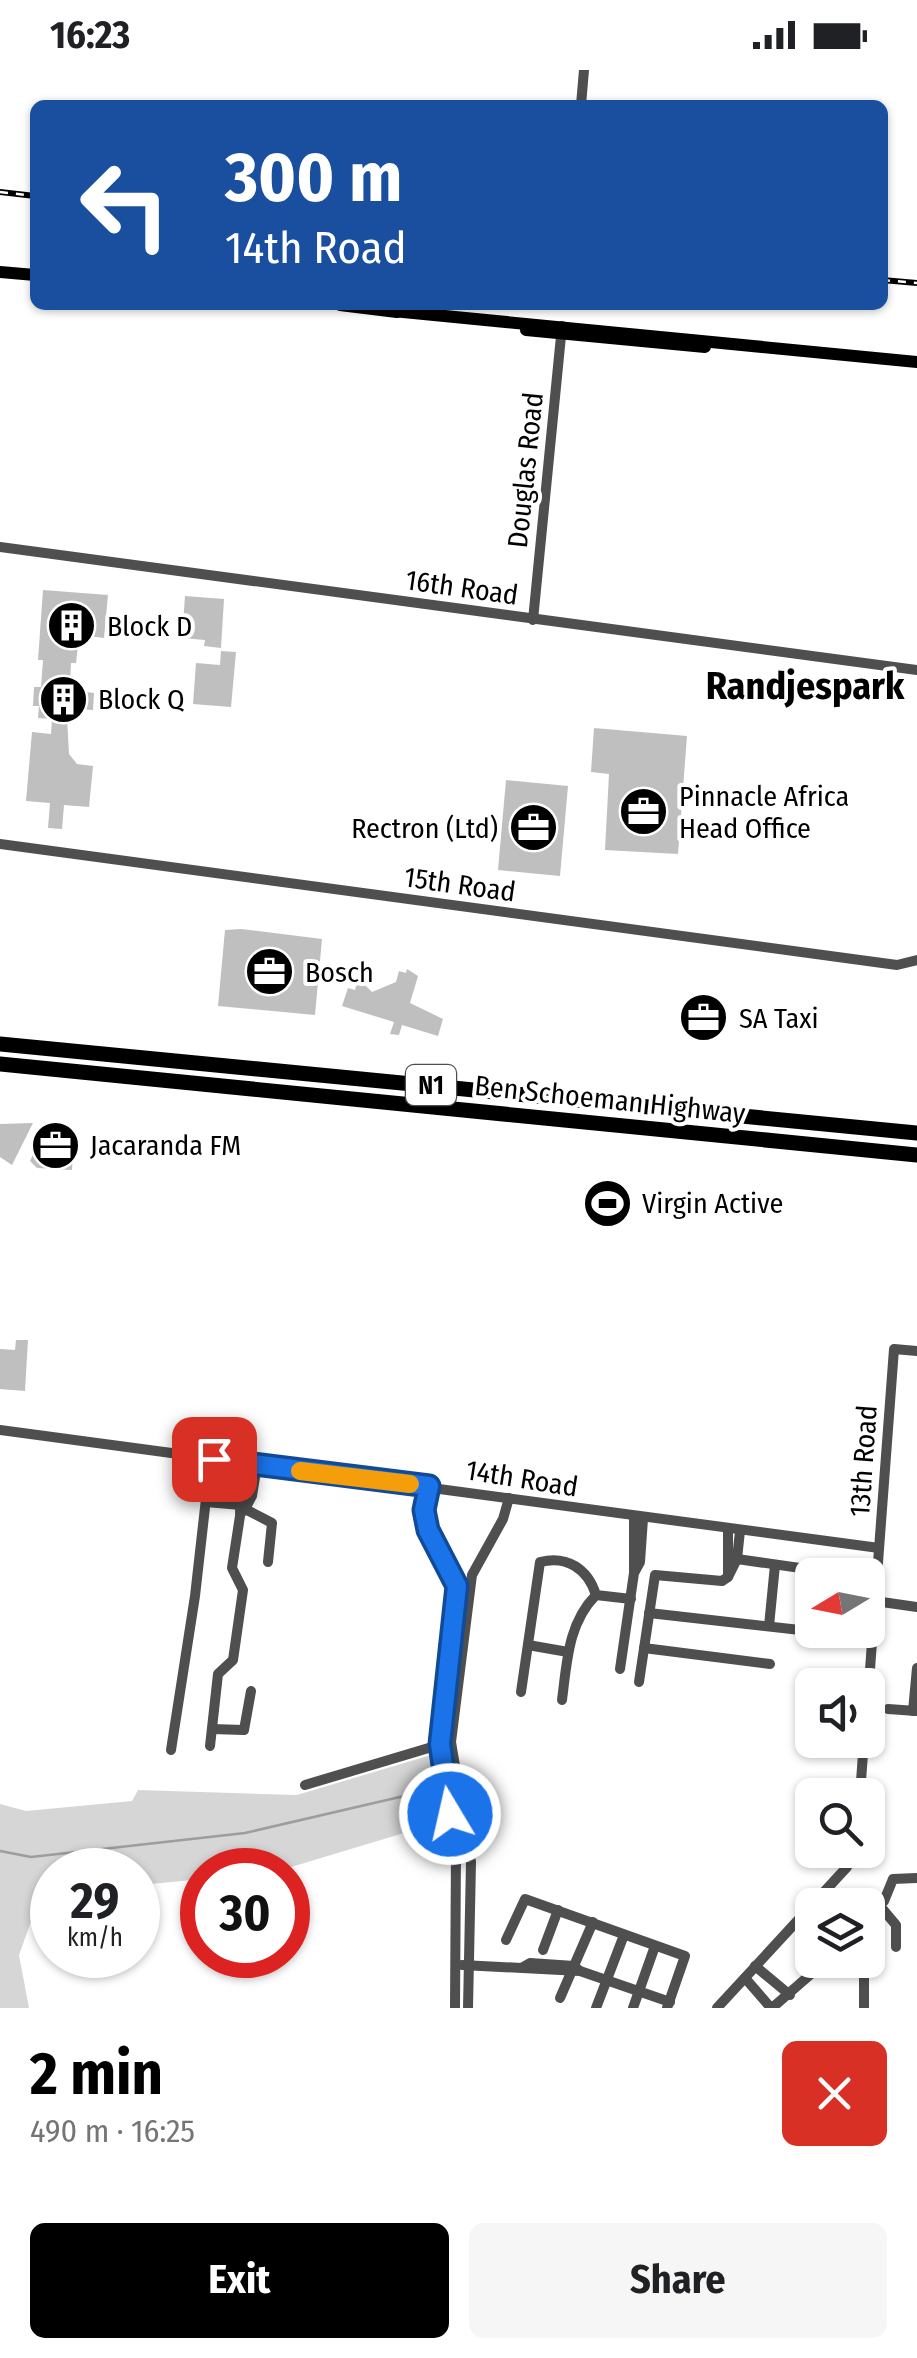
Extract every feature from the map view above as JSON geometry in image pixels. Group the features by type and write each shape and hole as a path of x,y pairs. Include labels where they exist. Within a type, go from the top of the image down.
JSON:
{"highway":[{"name":"Ben Schoeman Highway","path":"0,1044 917,1133"},
{"name":"Ben Schoeman Highway","path":"0,1064 917,1155"},
{"path":"827,1147 859,1158 917,1164"}],"main road":[{"path":"0,272 30,275"},
{"path":"384,310 692,347 786,350 917,362"}],"street":[{"path":"581,100 584,70"},
{"name":"Douglas Road","path":"533,620 562,330"},
{"name":"16th Road","path":"0,547 142,563 917,670"},
{"name":"15th Road","path":"0,844 897,965 915,961"},
{"name":"13th Road","path":"878,1558 894,1349 917,1351"},
{"name":"14th Road","path":"0,1430 879,1548"},
{"path":"210,1746 218,1674 234,1660 243,1590 232,1568 242,1510 241,1463"},
{"path":"242,1510 252,1496 257,1466"},
{"path":"171,1750 208,1480"},
{"path":"429,1486 424,1510 428,1530 457,1586 445,1743 456,1850 455,2008"},
{"path":"468,2008 470,1862 445,1743 472,1575 503,1519 509,1498"},
{"path":"206,1502 272,1522 268,1562"},
{"path":"620,1669 638,1518"},
{"path":"639,1682 656,1575 722,1580 728,1577 738,1554 734,1530"},
{"path":"728,1577 734,1530"},
{"path":"738,1554 795,1568"},
{"path":"521,1692 542,1560 576,1564 587,1574 596,1594"},
{"path":"768,1626 776,1565"},
{"path":"596,1594 631,1599"},
{"path":"562,1700 568,1652 579,1615 596,1594"},
{"path":"885,1603 917,1607"},
{"path":"649,1613 795,1629"},
{"path":"528,1645 568,1652"},
{"path":"644,1648 770,1664"},
{"path":"888,1709 915,1711 917,1668"},
{"path":"212,1729 244,1730 251,1691"},
{"path":"304,1786 445,1743"},
{"path":"717,2008 845,1868"},
{"path":"885,1896 893,1879 917,1878"},
{"path":"456,1965 575,1970 640,1990 669,2005 686,1958 524,1899 506,1940"},
{"path":"542,1950 558,1910"},
{"path":"885,1912 896,1926 896,1947"},
{"path":"560,1998 593,1922"},
{"path":"596,2008 624,1935"},
{"path":"633,2008 655,1946"},
{"path":"755,1966 790,1996"},
{"path":"746,1978 772,2008 809,1978"},
{"path":"864,1978 864,2008"}],"shaded area":[{"path":"431,1755 444,1821 310,1861 310,1848 180,1848 180,1881 160,1883 160,1848 30,1848 30,1924 19,1955 29,2008 0,2008 0,1804 26,1811 132,1801 138,1790 297,1795"}],"building":[{"path":"43,590 108,595 104,638 88,636 78,645 76,663 71,663 70,682 78,691 94,693 93,710 75,709 67,717 69,754 77,764 93,766 89,807 64,805 62,829 48,828 50,803 26,801 32,732 51,734 52,719 38,718 39,706 33,706 34,687 41,687 43,660 38,660"},
{"path":"185,596 224,599 221,648 204,646 205,640 182,638"},
{"path":"221,651 236,652 231,707 193,704 196,663 220,665"},
{"name":"Pinnacle Africa Head Office","path":"594,728 687,736 678,854 605,850 609,774 591,772"},
{"name":"Rectron (Ltd)","path":"506,780 568,786 560,876 498,870"},
{"name":"Bosch","path":"225,930 322,939 315,1015 218,1006"},
{"path":"407,969 418,976 410,1003 443,1019 438,1036 402,1025 399,1035 390,1034 394,1022 342,1006 348,988 355,990 358,978 372,992 396,982 399,971 406,973"},
{"name":"Jacaranda FM","path":"53,1122 74,1129 72,1170 37,1168 30,1161 47,1125"},
{"path":"33,1123 12,1165 0,1157 0,1124"},
{"path":"16,1340 28,1340 25,1391 0,1389 0,1349 15,1350"}],"waterway":[{"path":"0,1851 31,1857 245,1833 417,1793"}],"railway":[{"path":"0,192 30,195"},
{"path":"888,281 917,283"}],"slow traffic":[{"path":"300,1471 410,1484"}],"place":[{"name":"Block D","path":"72,626"},
{"name":"Block Q","path":"63,699"},
{"name":"Pinnacle Africa Head Office","path":"644,812"},
{"name":"Rectron (Ltd)","path":"533,828"},
{"name":"Bosch","path":"270,972"},
{"name":"SA Taxi","path":"704,1018"},
{"name":"Jacaranda FM","path":"55,1145"},
{"name":"Virgin Active","path":"607,1203"}],"district":[{"name":"Randjespark","path":"805,686"}],"route":[{"path":"214,1459 429,1486 424,1510 428,1530 457,1586 440,1744 450,1814"}]}
